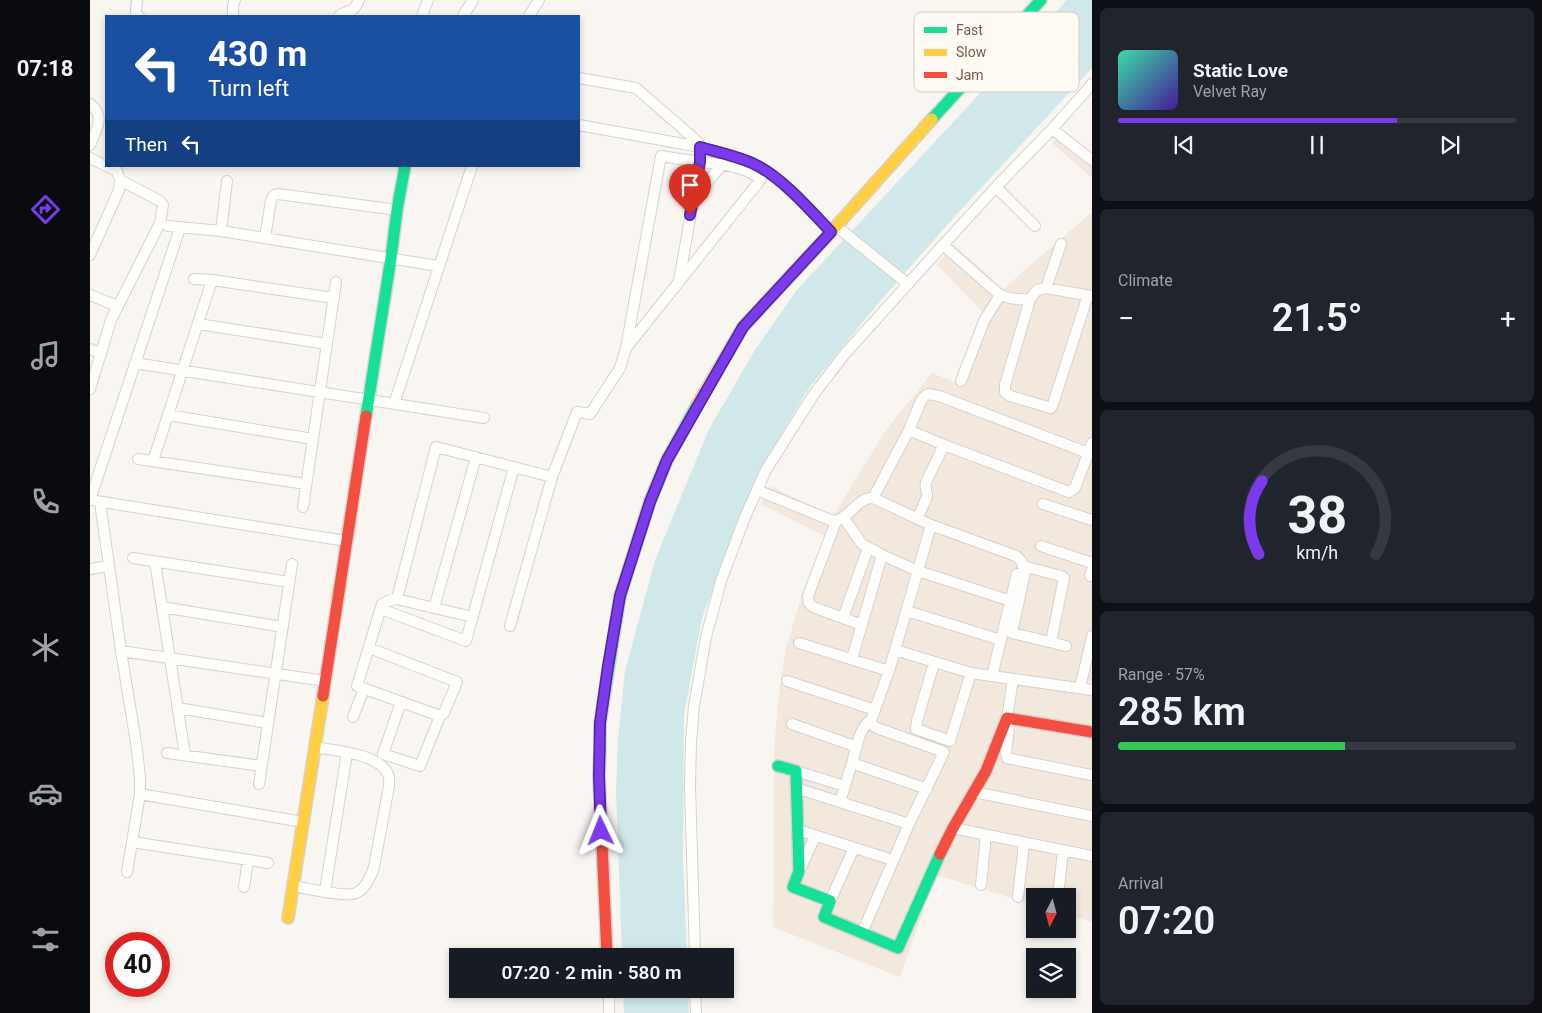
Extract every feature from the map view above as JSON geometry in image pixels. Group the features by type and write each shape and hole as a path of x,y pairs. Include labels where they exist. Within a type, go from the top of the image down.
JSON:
{"street":[{"path":"137,0 137,15"},
{"path":"234,15 233,6 235,0"},
{"path":"340,15 355,8 359,0"},
{"path":"422,15 428,0"},
{"path":"464,15 473,0"},
{"path":"530,15 538,0"},
{"path":"1030,12 1041,0"},
{"path":"580,78 636,88 698,142 700,162 679,282"},
{"path":"695,948 690,786 694,706 706,636 721,581 745,517 766,470 795,422 844,355 1092,84"},
{"path":"607,948 599,776 600,723 620,596 650,502 667,460 743,327 834,229 956,92"},
{"path":"90,104 95,107 100,121 90,146"},
{"path":"580,125 700,147 752,163 770,174 834,229 908,284"},
{"path":"1052,129 1092,160"},
{"path":"510,626 552,477 577,412 590,414 620,368 626,348 661,156 737,167 761,179 626,348"},
{"path":"90,158 105,165"},
{"path":"693,198 723,164"},
{"path":"90,255 116,198 120,180 117,171 109,167"},
{"path":"288,918 405,167"},
{"path":"394,404 472,167"},
{"path":"90,390 111,320 160,223 163,211 163,205 160,201 120,180"},
{"path":"221,231 227,181"},
{"path":"996,187 1035,226"},
{"path":"265,238 270,200 274,195 278,194 397,210"},
{"path":"168,226 221,231 438,266"},
{"path":"127,872 140,794 140,778 109,566 93,501 135,363 180,228"},
{"path":"1046,288 1061,244"},
{"path":"943,245 1000,295 1019,300 1030,299"},
{"path":"194,279 334,298"},
{"path":"153,461 212,280"},
{"path":"303,507 336,282"},
{"path":"1046,288 1090,295 1051,408 1010,396 1005,392 1005,385 1030,299 1036,290 1046,288"},
{"path":"90,294 117,306"},
{"path":"961,381 984,321 1000,295"},
{"path":"198,324 327,344"},
{"path":"90,349 101,354"},
{"path":"135,363 484,418"},
{"path":"872,498 909,430 924,397 928,394 1090,448 1075,488 1069,492 909,430"},
{"path":"168,415 313,438"},
{"path":"917,519 927,497 926,482 944,445"},
{"path":"397,599 436,447 552,477"},
{"path":"434,608 476,457"},
{"path":"138,459 306,484"},
{"path":"381,609 466,641 514,467"},
{"path":"757,490 830,520 839,519"},
{"path":"862,625 813,607 808,599 839,519 866,498 872,498 931,525 1016,556 1022,564 1025,572 992,676"},
{"path":"93,501 346,541"},
{"path":"1042,504 1092,520"},
{"path":"839,519 868,548 882,555 918,570 1011,601"},
{"path":"931,525 889,671 871,724 877,728 944,752"},
{"path":"1041,546 1092,563"},
{"path":"842,618 868,548"},
{"path":"852,660 882,555"},
{"path":"133,558 289,582"},
{"path":"155,562 185,754"},
{"path":"259,784 292,564"},
{"path":"1006,634 1011,601 1022,564"},
{"path":"1022,564 1064,578 1051,642"},
{"path":"90,569 109,566"},
{"path":"440,716 357,686 382,604 397,599 473,617"},
{"path":"162,607 283,627"},
{"path":"907,611 1066,646"},
{"path":"1080,688 1092,636"},
{"path":"799,643 889,671"},
{"path":"369,648 457,682 444,713 440,716 420,766 383,754 401,702"},
{"path":"895,650 971,673 1092,690"},
{"path":"121,651 325,681"},
{"path":"934,663 916,729 950,741"},
{"path":"862,933 909,824 950,741 971,673"},
{"path":"854,848 824,918 898,948 953,828 986,771 1007,718 1013,679"},
{"path":"787,681 873,715"},
{"path":"353,718 364,689"},
{"path":"178,708 268,723"},
{"path":"840,802 862,729 873,715"},
{"path":"1007,718 1092,732"},
{"path":"1007,718 1009,728 1007,758 1092,775"},
{"path":"792,724 857,747"},
{"path":"293,886 346,895 361,890 370,877 376,857 389,786 388,774 371,758 315,747"},
{"path":"167,753 262,766"},
{"path":"325,891 347,753"},
{"path":"852,763 927,789"},
{"path":"778,766 845,786"},
{"path":"796,771 799,871"},
{"path":"796,788 909,824"},
{"path":"974,792 1092,816"},
{"path":"140,794 303,822"},
{"path":"953,828 1092,856"},
{"path":"798,830 893,860"},
{"path":"980,885 986,835"},
{"path":"815,836 793,888 830,901"},
{"path":"132,842 268,864"},
{"path":"1018,897 1024,843"},
{"path":"1059,888 1063,851"},
{"path":"244,887 248,860"},
{"path":"609,998 609,1013"},
{"path":"695,998 696,1013"}],"shaded area":[{"path":"1065,131 1092,153 1092,178 1052,143"},
{"path":"1092,212 1092,922 1076,917 1076,888 1026,888 1026,902 936,875 900,977 773,927 774,747 781,678 787,645 802,594 825,536 761,504 770,486 833,516 886,430 932,373 955,382 983,312 937,265 953,244 1003,289"}],"water":[{"path":"1067,0 1092,0 1092,68 1079,82 1079,12 1056,12"},
{"path":"981,92 1070,92 954,217 876,306 809,388 756,477 702,618 684,714 683,859 687,948 622,948 616,792 618,739 625,671 655,560 709,429 755,350 796,291"},
{"path":"623,998 688,998 689,1013 624,1013"}],"traffic: fast":[{"path":"1030,12 1041,0"},
{"path":"932,119 957,92"},
{"path":"366,416 405,167"},
{"path":"600,749 600,723 620,596 650,501 667,460 697,405"},
{"path":"778,766 796,771 799,871 793,887 830,901 824,917 898,948 940,854"}],"traffic: slow":[{"path":"697,405 743,327 932,119"},
{"path":"288,918 323,696"}],"traffic: jam":[{"path":"323,696 366,416"},
{"path":"940,854 986,771 1007,718 1092,732"},
{"path":"600,749 599,776 607,948"}],"route":[{"path":"601,831 600,723 608,666 620,596 650,502 667,460 743,327 831,232 797,196 770,174 752,163 700,147 700,162 690,215"}]}
